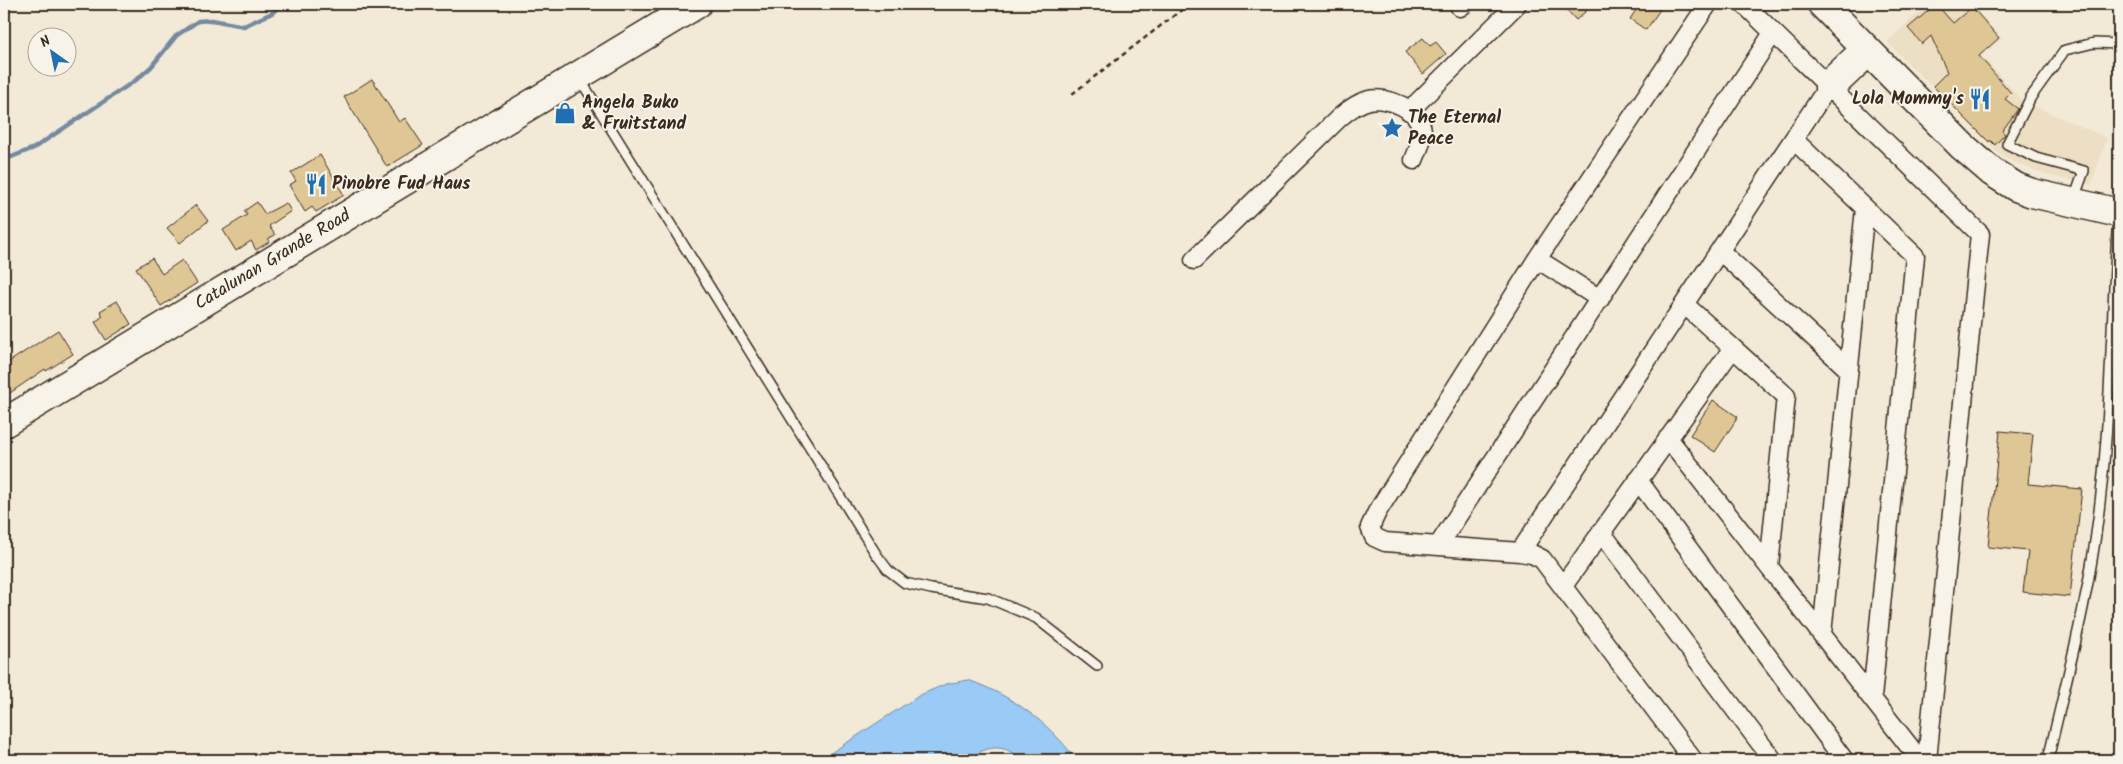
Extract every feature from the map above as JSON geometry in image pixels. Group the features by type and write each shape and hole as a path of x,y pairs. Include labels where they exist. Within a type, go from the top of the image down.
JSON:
{"main road":[{"name":"Catalunan Grande Road","path":"4,423 696,4"},
{"path":"1822,4 1962,146 1992,172 2032,193 2119,212"}],"street":[{"path":"1409,111 1517,4"},
{"path":"1693,760 1542,559 1532,554 1520,552 1385,542 1378,540 1371,532 1372,520 1537,260 1708,4"},
{"path":"1744,4 1827,89 1980,234 1927,760"},
{"path":"1438,546 1773,33"},
{"path":"1520,552 1827,89 1868,50"},
{"path":"1194,260 1350,109 1370,100 1384,100 1409,111 1421,124 1422,132 1414,160"},
{"path":"1794,140 1915,256 1872,698"},
{"path":"1822,634 1865,208"},
{"path":"1720,251 1848,369"},
{"path":"1537,260 1600,299"},
{"path":"1684,304 1786,396 1769,567"},
{"path":"1563,586 1733,348"},
{"path":"1668,438 1920,760"},
{"path":"1638,480 1844,760"},
{"path":"1601,532 1773,760"}],"lane":[{"path":"2073,203 2084,172 2036,158 2007,144 2031,97 2065,50 2094,43 2119,44"},
{"path":"578,76 871,546 888,570 905,583 988,598 1036,618 1097,666"},
{"path":"2048,760 2087,592 2098,519 2106,447 2119,212"}],"path":[{"path":"1072,94 1189,4"}],"shaded area":[{"path":"1928,4 1970,4 2002,38 1981,55 2022,101 2107,138 2091,185 2050,176 2011,161 1998,153 1887,42"}],"water":[{"path":"968,680 1014,702 1042,722 1076,760 1022,760 1007,750 994,748 987,749 965,760 820,760 920,695 946,684"}],"building":[{"path":"1561,4 1594,4 1576,20"},
{"path":"1640,4 1655,4 1661,8 1646,30 1630,19"},
{"path":"1936,4 1953,23 1972,7 1999,38 1979,56 2011,93 2005,99 2018,109 2002,131 2005,134 1995,145 1990,140 1989,142 1933,86 1947,72 1931,36 1922,44 1908,28"},
{"path":"1423,38 1430,46 1436,42 1446,54 1423,74 1405,52"},
{"path":"372,79 399,122 405,118 423,145 387,167 344,97"},
{"path":"320,155 344,195 316,212 312,207 305,212 289,185 296,181 291,173"},
{"path":"257,202 265,214 286,203 291,211 269,226 275,235 268,239 269,242 256,250 251,241 236,251 223,230 247,215 244,211"},
{"path":"196,205 208,221 180,243 167,228"},
{"path":"152,258 162,274 182,260 197,283 161,306 136,268"},
{"path":"117,301 131,324 106,340 95,322 103,316 100,311"},
{"path":"58,330 73,354 46,371 45,369 4,397 4,365"},
{"path":"1713,400 1738,417 1715,452 1690,435"},
{"path":"2000,431 2033,434 2028,484 2082,489 2070,597 2023,592 2028,551 1988,547"}],"waterway":[{"path":"4,160 34,148 136,80 151,67 176,36 198,21 212,20 244,26 272,13 284,4"}],"place":[{"name":"Lola Mommy's","path":"1980,99"},
{"name":"Angela Buko & Fruitstand","path":"565,113"},
{"name":"The Eternal Peace","path":"1392,128"},
{"name":"Pinobre Fud Haus","path":"316,184"}]}
